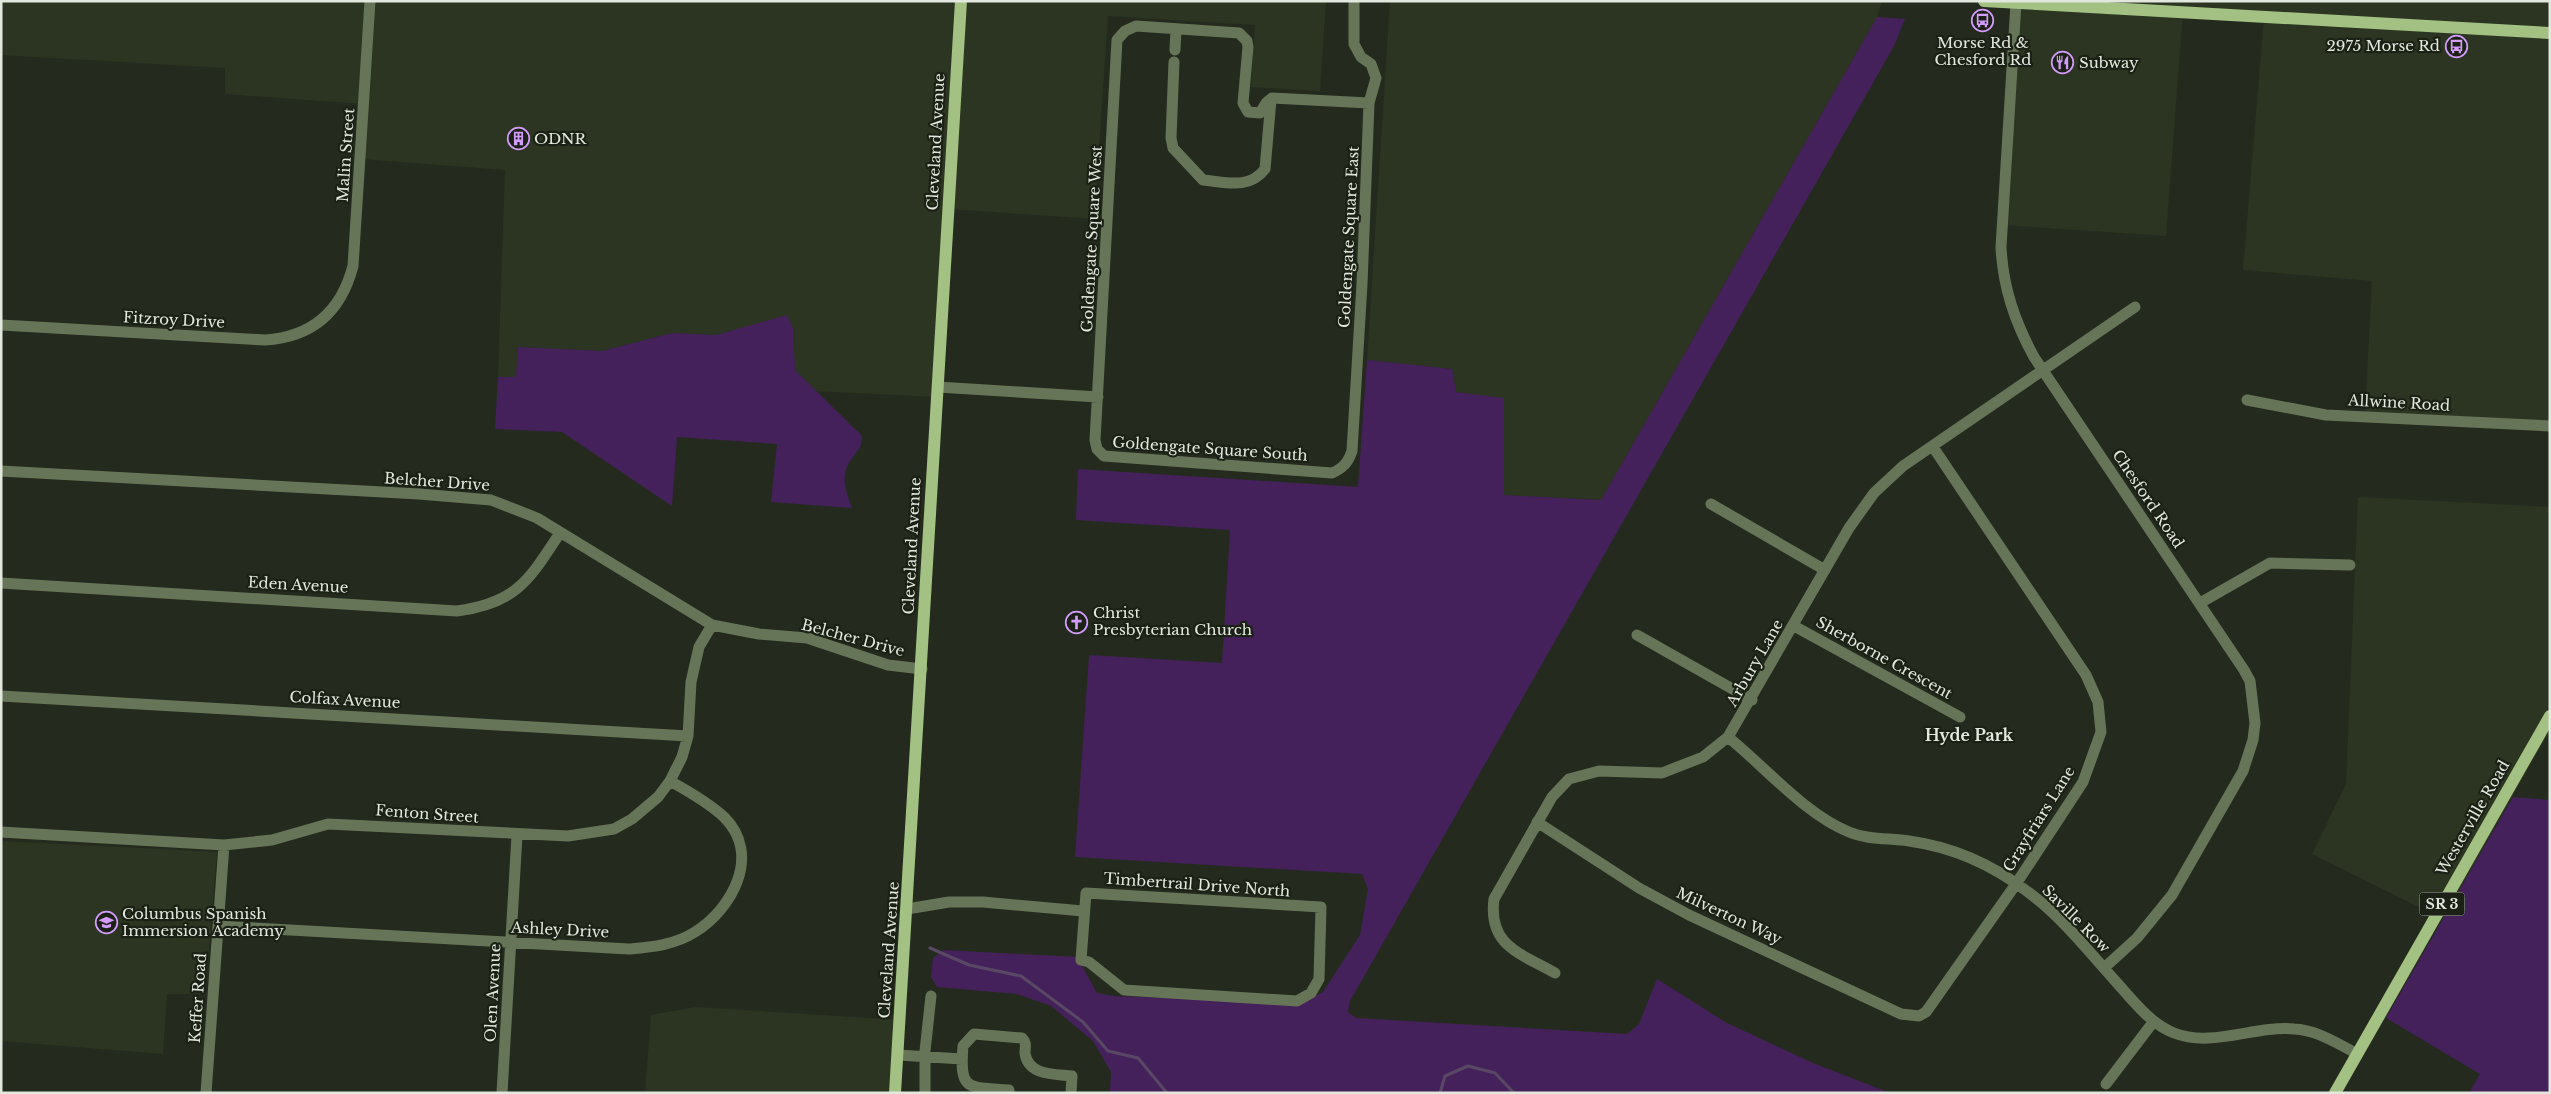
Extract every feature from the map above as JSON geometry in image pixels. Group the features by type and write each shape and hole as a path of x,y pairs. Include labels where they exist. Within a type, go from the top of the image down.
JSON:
{"main road":[{"name":"Cleveland Avenue","path":"895,1093 961,1"},
{"path":"1984,1 2550,33"},
{"name":"Westerville Road","path":"2335,1093 2550,716"}],"street":[{"name":"Malin Street","path":"335,307 350,280 353,266 370,1"},
{"name":"Goldengate Square East","path":"1332,473 1345,465 1352,451 1362,284 1369,103 1376,78 1370,64 1362,57 1354,44 1354,1"},
{"name":"Chesford Road","path":"2016,3 2002,266 2014,317 2044,372 2200,602 2250,681 2254,708 2254,740 2243,770 2172,895 2137,938 2104,968"},
{"name":"Goldengate Square West","path":"1095,440 1117,40 1124,31 1136,26 1176,29"},
{"path":"1272,98 1265,169 1260,176 1244,183 1203,180 1173,148 1171,138 1176,29 1239,33 1244,36 1248,47 1244,108 1252,114 1260,113 1266,103 1272,98 1369,103"},
{"name":"Fitzroy Drive","path":"1,324 265,340 293,336 310,329 335,307"},
{"name":"Arbury Lane","path":"1555,973 1507,946 1496,932 1492,916 1494,899 1552,797 1569,779 1599,770 1662,773 1703,757 1728,737 1752,700 1849,528 1874,493 1903,466 1933,448 2044,372 2135,307"},
{"path":"938,387 1098,397"},
{"name":"Allwine Road","path":"2247,400 2326,414 2550,426"},
{"name":"Goldengate Square South","path":"1095,440 1097,449 1104,456 1113,458 1332,473"},
{"name":"Grayfriars Lane","path":"1919,1016 1926,1012 2016,884 2083,782 2101,732 2098,702 2086,675 1933,448"},
{"name":"Belcher Drive","path":"1,471 463,496 492,500 538,518 712,625 759,634 807,638 888,665 922,669"},
{"path":"1712,504 1825,570"},
{"name":"Eden Avenue","path":"1,583 457,611 498,602 518,589 531,577 560,533"},
{"path":"2200,602 2270,562 2350,566"},
{"name":"Fenton Street","path":"1,832 224,845 272,840 328,824 517,835 568,836 592,834 614,829 632,819 649,806 670,780 682,757 688,736 691,682 700,647 712,625"},
{"name":"Sherborne Crescent","path":"1794,626 1960,717"},
{"path":"1637,636 1752,700"},
{"name":"Colfax Avenue","path":"1,696 688,736"},
{"name":"Saville Row","path":"1728,737 1816,814 1851,833 1869,838 1918,842 1962,854 1996,870 2042,904 2154,1021 2176,1034 2191,1037 2207,1037 2275,1029 2307,1030 2356,1054"},
{"name":"Ashley Drive","path":"219,926 629,949 658,947 694,933 727,902 738,883 742,862 737,838 724,818 670,780"},
{"name":"Milverton Way","path":"1537,822 1639,888 1689,915 1901,1014 1919,1016"},
{"name":"Olen Avenue","path":"502,1093 517,835"},
{"name":"Keffer Road","path":"206,1093 224,845"},
{"name":"Timbertrail Drive North","path":"1086,893 1321,907 1319,979 1311,993 1297,1001 1124,990 1089,962 1082,960 1083,911 1086,893"},
{"path":"907,909 949,902 966,902 1083,911"},
{"path":"925,1093 925,1057 931,996"},
{"path":"2106,1084 2154,1021"},
{"path":"1009,1093 1009,1090 971,1087 965,1082 962,1059 963,1046 974,1034 1022,1038 1026,1044 1025,1056 1035,1070 1045,1074 1072,1076 1071,1093"},
{"path":"898,1055 962,1059"}],"shaded area":[{"path":"1,1 1326,1 1320,91 1251,87 1255,25 1108,16 1094,219 950,209 938,397 814,391 795,370 793,329 733,330 716,335 672,333 602,351 518,347 516,377 498,377 505,170 362,159 365,104 225,94 225,68 1,55"},
{"path":"1390,1 1882,1 1877,17 1601,500 1504,495 1504,399 1456,392 1452,369 1367,360"},
{"path":"2001,1 2550,1 2550,423 2365,413 2372,281 2243,270 2264,17 2183,11 2166,236 2002,225 2015,2"},
{"path":"1877,17 1905,19 1894,46 1350,1001 1348,1012 1356,1018 1627,1034 1639,1024 1657,979 1725,1022 1813,1063 1890,1093 1110,1093 1111,1072 1093,1041 1051,1006 1017,994 937,987 931,977 933,958 944,950 1077,957 1097,993 1114,996 1302,1003 1323,992 1360,935 1368,889 1362,874 1075,857 1089,655 1222,663 1230,530 1076,520 1078,469 1358,487 1367,360 1452,369 1456,392 1504,398 1504,495 1601,500"},
{"path":"787,315 793,329 795,370 862,436 860,447 850,461 845,473 846,490 852,508 771,502 777,444 677,437 672,506 562,432 495,429 498,377 516,377 518,347 602,351 672,333 716,335"},
{"path":"2358,497 2550,507 2550,730 2443,919 2312,854 2346,784"},
{"path":"2513,797 2550,800 2550,1093 2469,1093 2480,1074 2386,1018"},
{"name":"Columbus Spanish Immersion Academy","path":"1,841 217,852 205,994 167,994 163,1054 1,1041"},
{"path":"696,1007 900,1020 901,1093 645,1093 651,1015"}],"waterway":[{"path":"930,948 969,965 1021,976 1083,1022 1108,1051 1138,1058 1167,1093"},
{"path":"1440,1093 1445,1076 1468,1066 1495,1073 1514,1093"}],"place":[{"name":"Morse Rd & Chesford Rd","path":"1983,20"},
{"name":"2975 Morse Rd","path":"2456,46"},
{"name":"Subway","path":"2063,63"},
{"name":"ODNR","path":"518,139"},
{"name":"Christ Presbyterian Church","path":"1077,622"},
{"name":"Columbus Spanish Immersion Academy","path":"106,923"}],"district":[{"name":"Hyde Park","path":"1969,735"}]}
